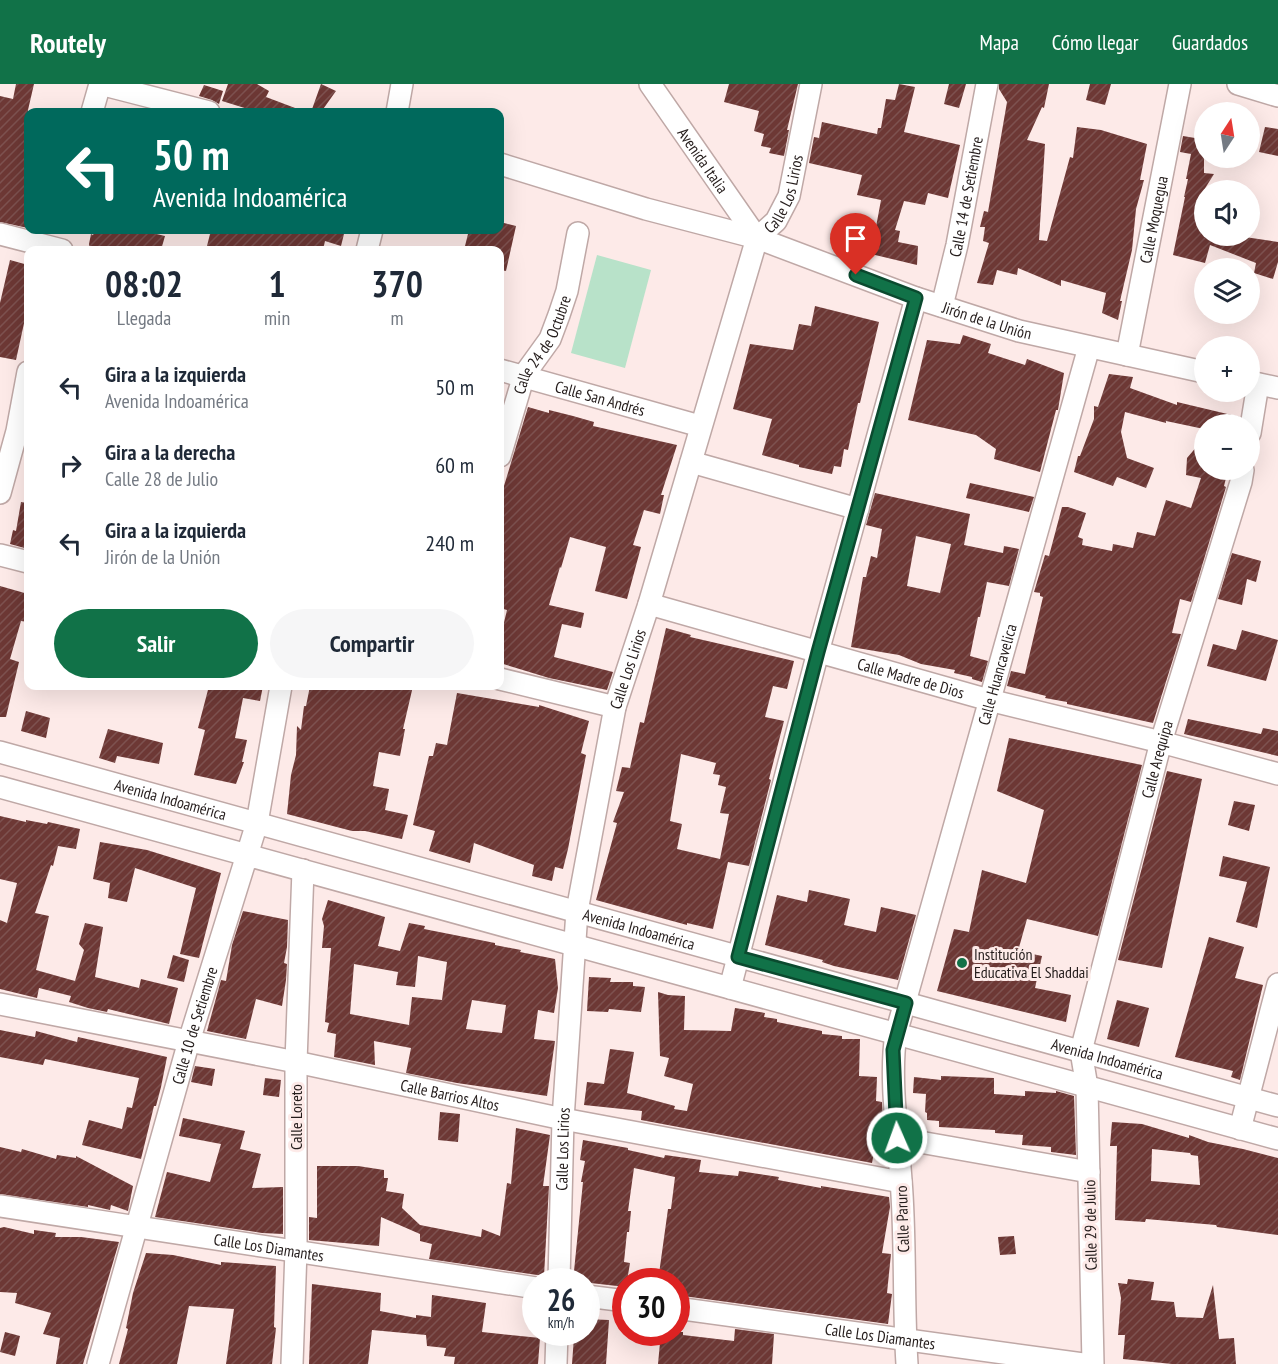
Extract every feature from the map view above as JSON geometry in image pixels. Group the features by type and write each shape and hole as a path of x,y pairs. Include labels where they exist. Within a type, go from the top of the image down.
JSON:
{"street":[{"path":"93,108 100,84 193,108"},
{"path":"397,108 402,84"},
{"name":"Avenida Italia","path":"650,84 757,238"},
{"name":"Calle Los Lirios","path":"559,1268 563,1119 578,912 615,707 649,604 757,238 776,221 789,196 810,84"},
{"name":"Calle 14 de Setiembre","path":"942,306 957,245 987,84"},
{"name":"Calle Moquegua","path":"1127,355 1180,84"},
{"path":"1238,84 1278,96"},
{"name":"Jirón de la Unión","path":"504,165 646,209 757,238 916,298 1019,331 1194,370"},
{"name":"Calle 24 de Octubre","path":"504,442 524,375 550,339 559,315 567,291 578,233"},
{"path":"0,234 60,245"},
{"path":"730,988 818,652 916,298"},
{"name":"Calle Huancavelica","path":"906,1003 1089,347"},
{"name":"Calle San Andrés","path":"504,371 700,426"},
{"path":"1255,414 1262,385"},
{"path":"0,493 8,428 24,387"},
{"path":"691,462 858,509"},
{"name":"Calle Arequipa","path":"1081,1051 1161,742 1241,480"},
{"path":"0,555 24,561"},
{"name":"Calle Madre de Dios","path":"649,604 989,700 1161,742 1278,774"},
{"path":"504,681 615,707"},
{"name":"Calle 10 de Setiembre","path":"98,1364 189,1041 257,824 280,690"},
{"name":"Avenida Indoamérica","path":"0,752 1278,1106"},
{"name":"Avenida Indoamérica","path":"0,787 1278,1139"},
{"name":"Calle Loreto","path":"292,1364 296,1250 296,1062 303,870"},
{"path":"1240,1129 1278,984"},
{"name":"Calle Paruro","path":"906,1003 893,1050 897,1138 902,1182 907,1364"},
{"name":"Calle Barrios Altos","path":"0,1004 296,1062 563,1119 902,1182"},
{"name":"Calle 29 de Julio","path":"1081,1051 1088,1087 1092,1364"},
{"path":"897,1138 1089,1172"},
{"name":"Calle Los Diamantes","path":"0,1206 522,1286"},
{"name":"Calle Los Diamantes","path":"690,1310 1083,1364"},
{"path":"556,1364 557,1346"}],"green space":[{"path":"597,255 651,270 625,368 571,353"}],"building":[{"path":"16,84 34,84 28,108 24,108 24,227 0,222 0,96 13,99"},
{"path":"228,84 257,84 269,91 266,97 295,108 245,108 222,101"},
{"path":"321,84 336,91 324,108 312,108"},
{"path":"729,84 798,84 787,130 789,130 784,156 769,153 771,148 761,146 764,134 754,131 759,111 724,102"},
{"path":"899,84 915,87 904,132 960,145 948,198 928,193 925,205 904,201 895,230 900,231 898,242 918,246 917,265 871,254 881,200 857,195 862,175 809,163 814,137 819,138 822,122 877,134 878,128 881,128 886,99 895,100"},
{"path":"949,84 966,84 959,108 944,104"},
{"path":"999,84 1049,84 1044,108 1042,107 1027,140 1045,144 1039,240 1047,241 1070,157 1073,158 1077,127 1101,130 1147,144 1140,180 1144,180 1136,209 1132,250 1118,320 1102,313 1106,293 1061,280 1061,286 1018,268 1017,275 997,270 993,285 977,283 989,243 983,241 985,227 980,227 984,211 988,212 1007,102 999,89"},
{"path":"1090,84 1111,84 1105,105 1086,100"},
{"path":"204,85 223,91 219,104 199,96"},
{"path":"1265,127 1278,129 1278,156 1260,152"},
{"path":"1183,136 1194,138 1194,168 1204,168 1204,173 1214,174 1210,180 1194,180 1194,246 1210,246 1206,258 1194,258 1194,260 1173,255 1191,154 1180,152"},
{"path":"504,223 516,226 506,271 504,271 504,246 465,246 468,234 504,234"},
{"path":"91,234 156,234 165,236 162,246 89,246"},
{"path":"210,234 344,234 341,246 325,241 324,246 207,246"},
{"path":"1260,239 1278,242 1278,262 1273,279 1260,275 1260,258 1243,258 1213,246 1260,246"},
{"path":"10,260 24,264 24,323 16,360 0,357 0,303"},
{"path":"815,306 879,322 848,450 844,449 841,467 834,466 832,474 799,467 799,465 762,455 772,419 733,409 750,344 793,350 799,324 811,326"},
{"path":"963,335 991,344 988,353 1025,365 1027,359 1064,373 1058,410 1056,410 1040,472 994,459 996,449 976,435 908,420 927,340 960,344"},
{"path":"1109,374 1133,377 1130,388 1177,405 1177,402 1227,414 1194,414 1194,427 1166,421 1166,423 1125,412 1121,432 1127,458 1154,468 1146,488 1117,477 1113,486 1074,472 1078,456 1080,456 1094,419 1094,406 1098,407"},
{"path":"528,407 573,416 594,422 593,426 677,445 661,495 664,495 660,514 644,510 633,545 641,547 627,599 595,591 606,547 570,537 549,605 584,613 581,628 562,624 554,657 613,672 607,690 549,678 504,664 504,622 507,610 504,609 504,486"},
{"path":"1194,450 1194,477 1186,475 1187,458"},
{"path":"1200,480 1226,480 1224,486 1226,487 1191,602 1180,599 1172,633 1181,634 1153,723 1067,704 1067,702 1045,698 1046,696 1007,686 1011,671 1025,674 1043,597 1040,593 1034,592 1045,555 1049,556 1062,507 1086,513 1078,537 1083,539 1082,545 1112,551 1113,544 1133,548 1137,532 1155,536 1166,500 1191,508"},
{"path":"970,483 1034,497 1029,512 966,498"},
{"path":"875,493 970,514 964,545 1003,553 1004,546 1019,549 1009,586 987,582 970,656 988,661 982,682 954,673 955,670 921,664 899,655 851,647 863,577 866,577 871,556 877,558 882,529 866,525","holes":["916,536 951,544 940,593 907,586"]},
{"path":"21,502 24,502 24,548 10,544 13,530 16,531"},
{"path":"1232,553 1261,561 1256,582 1247,579 1242,605 1218,599"},
{"path":"0,586 24,593 24,621 21,621 10,659 19,662 6,717 0,717"},
{"path":"666,628 691,635 690,637 794,661 787,689 773,686 765,717 784,721 749,866 728,862 713,929 687,923 687,925 596,900 617,823 613,822 624,792 616,791 622,767 630,768 640,722 644,723","holes":["681,754 716,763 713,774 720,775 718,785 726,787 720,813 729,814 720,859 677,849 682,824 670,821"]},
{"path":"1242,630 1278,640 1266,681 1207,666 1213,644 1236,650"},
{"path":"208,690 262,690 260,701 243,698 235,738 247,740 242,762 244,762 236,784 194,775 205,730 198,728"},
{"path":"309,690 412,690 403,729 405,729 400,756 379,752 373,786 389,789 385,810 408,815 402,839 365,831 352,831 287,814 291,775 296,755 297,726 301,730 304,706 306,706"},
{"path":"457,693 539,707 539,705 589,721 581,753 586,755 568,849 563,869 555,867 552,881 532,876 534,865 474,843 470,863 429,851 435,831 413,825 429,756 433,756 436,743 447,745"},
{"path":"26,711 50,718 46,738 21,731"},
{"path":"1188,719 1261,734 1263,728 1278,731 1278,756 1184,734"},
{"path":"108,729 163,743 159,764 117,756 115,763 99,758"},
{"path":"1009,738 1142,765 1098,936 1027,919 1018,951 1042,956 1035,988 1071,995 1066,1022 937,991 954,929 969,932 982,870 1026,883 1044,810 997,791"},
{"path":"1167,771 1202,779 1162,968 1118,960"},
{"path":"1234,801 1255,805 1249,831 1228,825"},
{"path":"0,816 80,829 76,849 58,846 35,913 49,916 36,970 75,981 84,950 79,944 85,923 103,927 95,977 139,988 141,979 178,988 169,1024 108,1009 107,1012 88,1008 69,1002 71,996 39,988 37,998 0,989 0,920 7,923 17,883 0,879"},
{"path":"100,842 147,850 221,873 199,958 180,954 196,888 135,868 127,902 108,898 110,883 93,879"},
{"path":"1223,856 1270,867 1257,928 1236,922 1247,882 1219,876"},
{"path":"809,890 850,899 844,925 876,932 881,907 916,915 898,980 834,966 822,962 823,960 765,945 777,895 807,902"},
{"path":"328,900 385,917 378,946 400,951 409,923 425,926 424,929 495,943 495,945 521,950 520,952 555,959 558,988 554,1013 538,1010 534,1039 555,1041 547,1096 406,1073 411,1048 374,1041 375,1065 334,1057 336,1034 327,1032 329,1023 325,1022 331,948 322,948 324,926 322,919","holes":["418,956 447,962 442,1000 412,997 409,1025 350,1014 354,964 398,972 396,985 415,987","472,1000 506,1005 502,1033 466,1029"]},
{"path":"243,911 288,920 284,963 287,964 286,980 282,1006 256,999 246,1039 207,1031 221,980 226,981 232,945"},
{"path":"1209,937 1244,947 1235,978 1263,985 1240,1080 1231,1077 1233,1071 1175,1057"},
{"path":"173,955 189,960 184,982 167,978"},
{"path":"589,977 611,978 610,982 633,982 633,986 645,987 641,1012 609,1009 608,1012 587,1011"},
{"path":"658,992 685,996 684,1030 731,1031 735,1008 765,1013 764,1017 777,1019 777,1022 822,1031 822,1034 842,1036 842,1039 860,1039 859,1076 877,1077 876,1101 882,1102 883,1120 880,1120 872,1163 641,1120 642,1111 584,1105 587,1082 604,1084 610,1049 634,1052 627,1093 675,1106 674,1109 687,1111 693,1084 664,1076 669,1058 660,1056"},
{"path":"1117,1000 1149,1008 1139,1047 1107,1039"},
{"path":"0,1030 35,1037 36,1031 77,1042 78,1037 167,1057 141,1159 82,1145 89,1120 122,1129 127,1107 132,1108 139,1078 45,1059 43,1065 0,1057"},
{"path":"195,1066 215,1069 212,1086 191,1082"},
{"path":"941,1076 994,1078 994,1094 1025,1096 1025,1091 1056,1093 1056,1091 1074,1096 1076,1155 1051,1152 1051,1147 1022,1145 1023,1135 995,1133 995,1130 939,1127 939,1121 927,1120 926,1094 913,1093 914,1077 941,1080"},
{"path":"265,1078 281,1080 279,1097 263,1095"},
{"path":"440,1112 460,1114 458,1142 438,1140"},
{"path":"183,1118 245,1131 240,1149 261,1154 252,1188 283,1187 283,1234 155,1217 167,1172 210,1182 221,1144 179,1136"},
{"path":"1112,1122 1142,1124 1189,1138 1189,1135 1208,1142 1278,1158 1278,1235 1217,1227 1216,1225 1146,1219 1145,1222 1115,1220 1117,1146 1110,1146","holes":["1152,1149 1198,1156 1200,1185 1151,1181"]},
{"path":"516,1128 550,1135 543,1186 549,1186 544,1268 522,1268 522,1273 429,1259 432,1244 420,1241 420,1234 381,1217 379,1246 309,1240 309,1217 317,1218 317,1166 358,1166 384,1170 384,1178 388,1178 386,1191 404,1194 402,1208 420,1225 481,1237 482,1229 500,1236 507,1183 511,1184"},
{"path":"583,1140 628,1148 628,1150 664,1158 665,1155 701,1160 699,1172 738,1176 739,1171 779,1177 778,1180 821,1188 821,1186 889,1197 890,1207 882,1253 891,1254 887,1293 892,1294 888,1324 690,1297 690,1268 660,1268 675,1177 634,1168 624,1262 630,1263 629,1268 612,1268 612,1285 600,1284 600,1268 574,1268 583,1182 581,1182 585,1161 580,1160"},
{"path":"0,1147 21,1152 22,1149 56,1159 57,1155 76,1158 76,1156 133,1186 128,1211 111,1205 110,1210 0,1194"},
{"path":"0,1228 34,1234 34,1230 56,1233 55,1237 81,1237 119,1242 83,1364 56,1364 60,1338 43,1334 51,1313 15,1303 17,1293 0,1292"},
{"path":"1014,1236 1016,1254 1000,1255 998,1237"},
{"path":"146,1253 173,1255 221,1265 221,1262 276,1266 274,1327 276,1328 272,1364 226,1364 234,1309 189,1306 177,1364 119,1364 128,1329 126,1328 133,1293"},
{"path":"1128,1279 1154,1282 1151,1300 1174,1302 1176,1317 1203,1318 1213,1285 1219,1339 1234,1338 1236,1364 1172,1364 1123,1359 1125,1335 1118,1335 1121,1298 1118,1283 1127,1284"},
{"path":"312,1284 381,1293 380,1311 416,1318 416,1315 431,1317 432,1295 486,1303 482,1332 522,1336 522,1346 539,1346 538,1364 454,1364 455,1357 444,1356 446,1348 427,1346 426,1335 372,1330 368,1364 309,1364"},
{"path":"600,1320 609,1320 606,1364 572,1364 573,1346 600,1346"},
{"path":"735,1329 774,1334 772,1364 658,1364 660,1346 690,1346 690,1336 734,1341"},
{"path":"5,1332 20,1336 15,1356 0,1352"}],"place":[{"name":"Institución Educativa El Shaddai","path":"962,963"}],"route":[{"path":"856,275 916,298 818,652 738,957 906,1003 893,1050 897,1138"}]}
